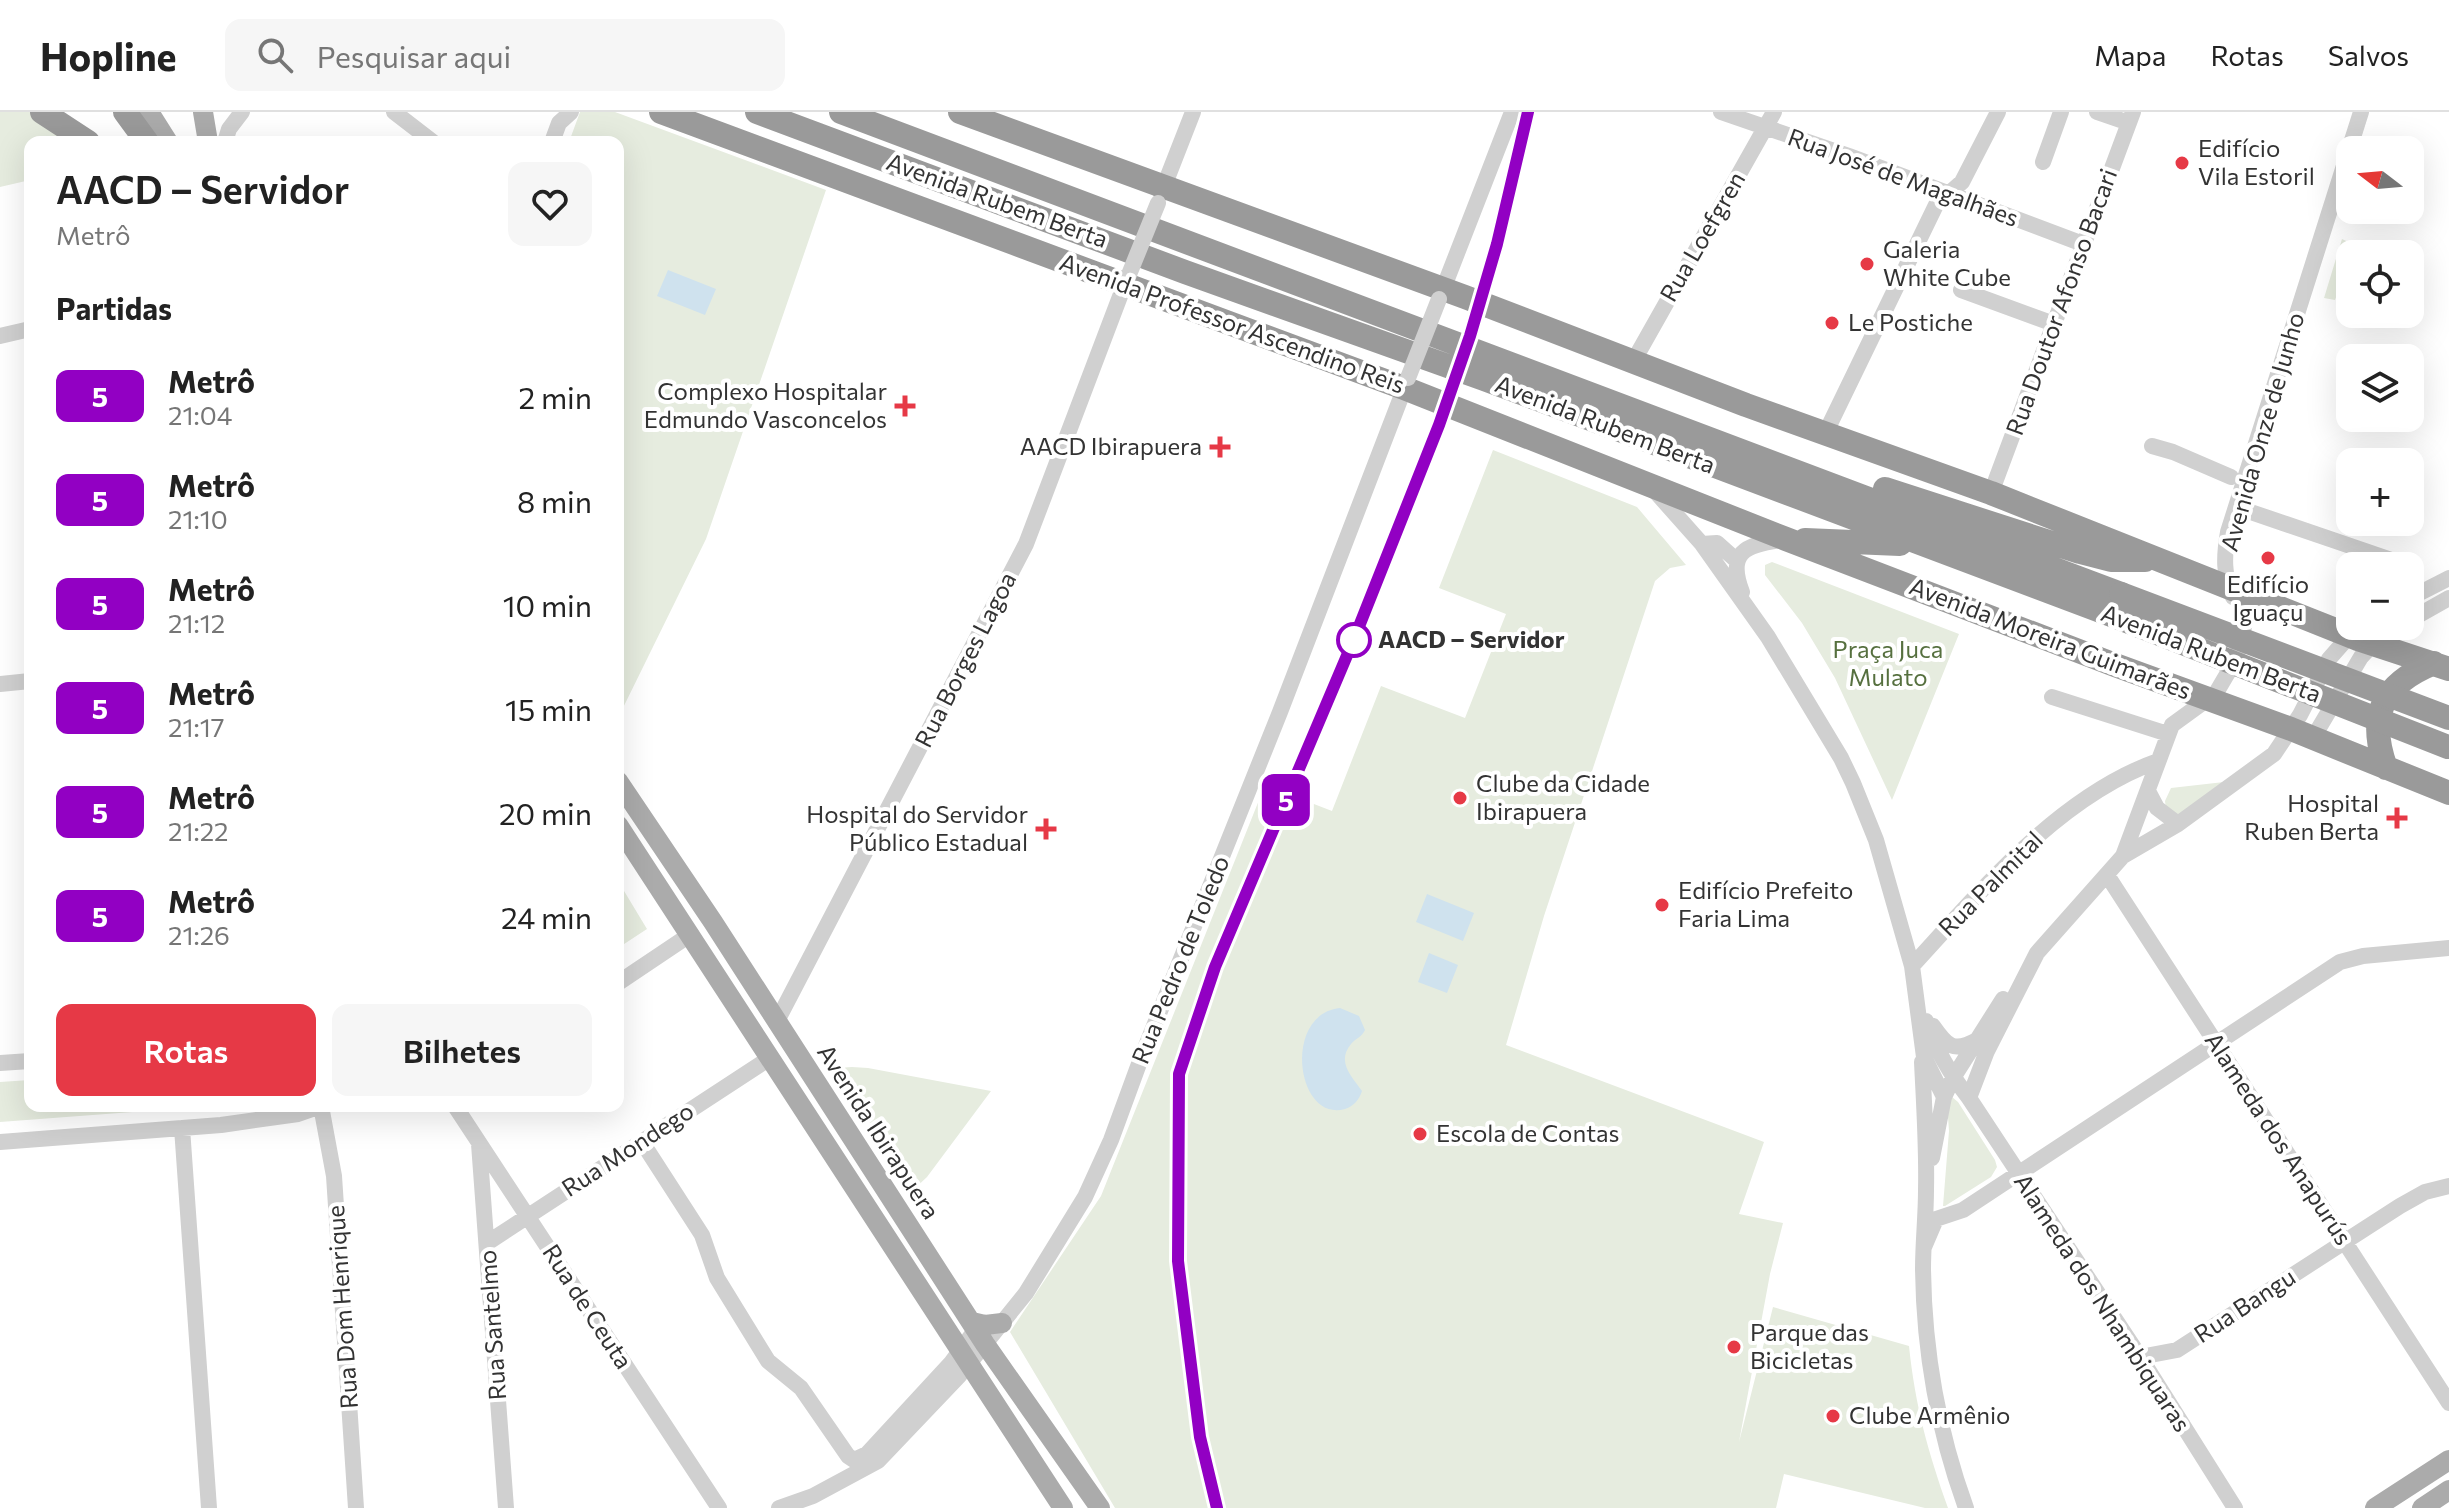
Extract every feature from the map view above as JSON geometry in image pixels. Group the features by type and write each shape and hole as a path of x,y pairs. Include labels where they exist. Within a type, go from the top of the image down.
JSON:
{"highway":[{"path":"42,112 79,136"},
{"path":"125,112 143,136"},
{"name":"Avenida Professor Ascendino Reis","path":"661,112 1406,383 1650,486"},
{"name":"Avenida Rubem Berta","path":"757,112 1185,272 1484,379 1924,545 2117,605 2449,718"},
{"name":"Avenida Rubem Berta","path":"841,112 1676,424 2117,605 2448,747"},
{"path":"960,112 1161,196 1826,432 2336,626"},
{"path":"1676,424 1729,435 2080,552 2111,560 2131,561 2151,557"},
{"name":"Avenida Moreira Guimarães","path":"1650,486 2449,793"},
{"path":"1786,539 1924,545"},
{"path":"2373,640 2441,666"},
{"path":"2386,768 2376,734 2387,698 2407,675 2441,666"}],"main road":[{"path":"149,112 164,136"},
{"path":"204,114 207,136"},
{"name":"Avenida Ibirapuera","path":"624,790 978,1332 1100,1508"},
{"name":"Avenida Ibirapuera","path":"624,834 1063,1508"},
{"path":"739,1011 759,1023 776,1023"},
{"path":"978,1332 985,1325 1002,1323"},
{"path":"2375,1508 2449,1460"},
{"path":"2422,1508 2449,1490"}],"street":[{"path":"227,136 242,112"},
{"path":"394,112 425,136"},
{"path":"554,136 559,123 571,112"},
{"path":"1161,196 1193,112"},
{"path":"1441,294 1512,112"},
{"name":"Rua José de Magalhães","path":"1721,112 2083,244"},
{"name":"Rua Loefgren","path":"1633,362 1774,112"},
{"path":"1826,432 1936,205 1962,182 1998,112"},
{"path":"2043,162 2061,112"},
{"path":"2097,112 2131,118"},
{"name":"Avenida Onze de Junho","path":"2123,856 2176,719 2208,700 2225,681 2236,659 2247,615 2245,602 2233,597 2228,586 2225,550 2358,112"},
{"name":"Rua Doutor Afonso Bacari","path":"1991,493 2131,118"},
{"name":"Rua Borges Lagoa","path":"776,1023 1021,554 1161,196"},
{"path":"1961,290 2054,324"},
{"name":"Rua Pedro de Toledo","path":"1002,1323 1026,1293 1064,1234 1111,1140 1441,294"},
{"path":"0,336 24,330"},
{"path":"2152,446 2231,477"},
{"name":"Avenida Professor Ascendino Reis","path":"1650,486 1707,551 1768,637 1841,758 1876,840 1912,966 1922,1048 1931,1075 1944,1097"},
{"path":"2236,507 2367,552"},
{"path":"1707,551 1717,543 1736,560 1755,544 1786,539"},
{"name":"Avenida Professor Ascendino Reis","path":"1736,560 1738,583 1750,613"},
{"path":"2424,591 2449,578"},
{"path":"2424,612 2449,598"},
{"path":"2302,734 2329,659 2354,640"},
{"path":"1969,1098 1981,1065 2037,953 2123,856 2178,824 2302,734 2361,657 2360,640"},
{"path":"0,684 24,682"},
{"path":"2052,697 2168,734"},
{"name":"Rua Palmital","path":"1912,966 2028,842 2113,782 2158,761"},
{"path":"2148,791 2157,808 2178,824"},
{"name":"Alameda dos Anapurús","path":"2107,875 2449,1403"},
{"path":"624,979 691,934"},
{"path":"1936,1219 1963,1210 2340,962 2363,956 2449,948"},
{"path":"1924,1247 1936,1219 1926,1196 1944,1097 1953,1078 2015,983 2019,987"},
{"name":"Alameda dos Nhambiquaras","path":"1915,989 1933,1043 1953,1078 2140,1357 2235,1508"},
{"path":"1923,1012 1948,1044 1959,1047 1977,1040"},
{"path":"1922,1048 1926,1331 1932,1379 1950,1464 1966,1508"},
{"name":"Rua Mondego","path":"487,1243 770,1058"},
{"path":"0,1063 24,1061"},
{"path":"0,1142 182,1128 304,1112"},
{"name":"Rua Dom Henrique","path":"322,1112 334,1176 356,1508"},
{"name":"Rua de Ceuta","path":"459,1112 719,1508"},
{"path":"182,1128 209,1508"},
{"path":"642,1142 702,1235 717,1278 768,1361 801,1388 848,1456 854,1460 867,1454 965,1357"},
{"name":"Rua Santelmo","path":"479,1143 506,1508"},
{"name":"Rua Bangu","path":"2140,1357 2177,1350 2425,1192 2449,1186"},
{"path":"779,1508 815,1502 878,1461 965,1357 978,1332"},
{"path":"859,1471 867,1454"},
{"path":"815,1502 842,1471 848,1456"}],"green space":[{"path":"0,112 33,112 71,136 24,136 24,181 0,187"},
{"path":"580,112 615,112 826,190 706,539 624,706 624,136 571,136"},
{"path":"2336,259 2336,297 2335,300 2324,298"},
{"path":"1493,450 1637,507 1686,565 1670,568 1655,581 1544,916 1506,1045 1764,1142 1739,1214 1783,1223 1770,1274 1739,1442 1773,1307 1909,1346 1923,1428 1948,1508 1925,1508 1784,1474 1776,1508 1115,1508 1010,1332 1101,1196 1265,785 1332,811 1381,686 1465,718 1506,614 1439,588"},
{"name":"Praça Juca Mulato","path":"1772,562 1959,634 1892,800 1835,678 1802,623 1765,575 1765,565"},
{"path":"2224,782 2183,815 2166,809 2165,801 2171,788"},
{"path":"624,891 647,929 624,944"},
{"path":"852,1067 991,1091 927,1177 911,1192 837,1068"},
{"path":"24,1080 24,1112 132,1112 0,1122 0,1082"},
{"path":"1952,1097 1997,1167 1991,1177 1943,1206 1949,1131 1947,1103"}],"water":[{"path":"668,270 716,289 705,315 657,296"},
{"path":"1427,894 1474,913 1463,941 1416,922"},
{"path":"1429,953 1458,965 1447,993 1418,982"},
{"path":"1340,1008 1359,1016 1365,1030 1351,1044 1345,1057 1350,1075 1362,1091 1348,1108 1328,1109 1315,1100 1307,1085 1302,1066 1303,1046 1309,1028 1322,1015"}],"metro line":[{"name":"5","path":"1217,1508 1200,1437 1178,1261 1179,1074 1215,967 1354,639 1439,425 1497,244 1528,112"}],"place":[{"name":"Edifício Vila Estoril","path":"2182,163"},
{"name":"Galeria White Cube","path":"1867,264"},
{"name":"Le Postiche","path":"1832,323"},
{"name":"Complexo Hospitalar Edmundo Vasconcelos","path":"905,406"},
{"name":"AACD Ibirapuera","path":"1220,447"},
{"name":"Edifício Iguaçu","path":"2268,558"},
{"name":"AACD – Servidor","path":"1354,640"},
{"name":"Clube da Cidade Ibirapuera","path":"1460,798"},
{"name":"Hospital Ruben Berta","path":"2397,818"},
{"name":"Hospital do Servidor Público Estadual","path":"1046,829"},
{"name":"Edifício Prefeito Faria Lima","path":"1662,905"},
{"name":"Escola de Contas","path":"1420,1134"},
{"name":"Parque das Bicicletas","path":"1734,1347"},
{"name":"Clube Armênio","path":"1833,1416"}]}
